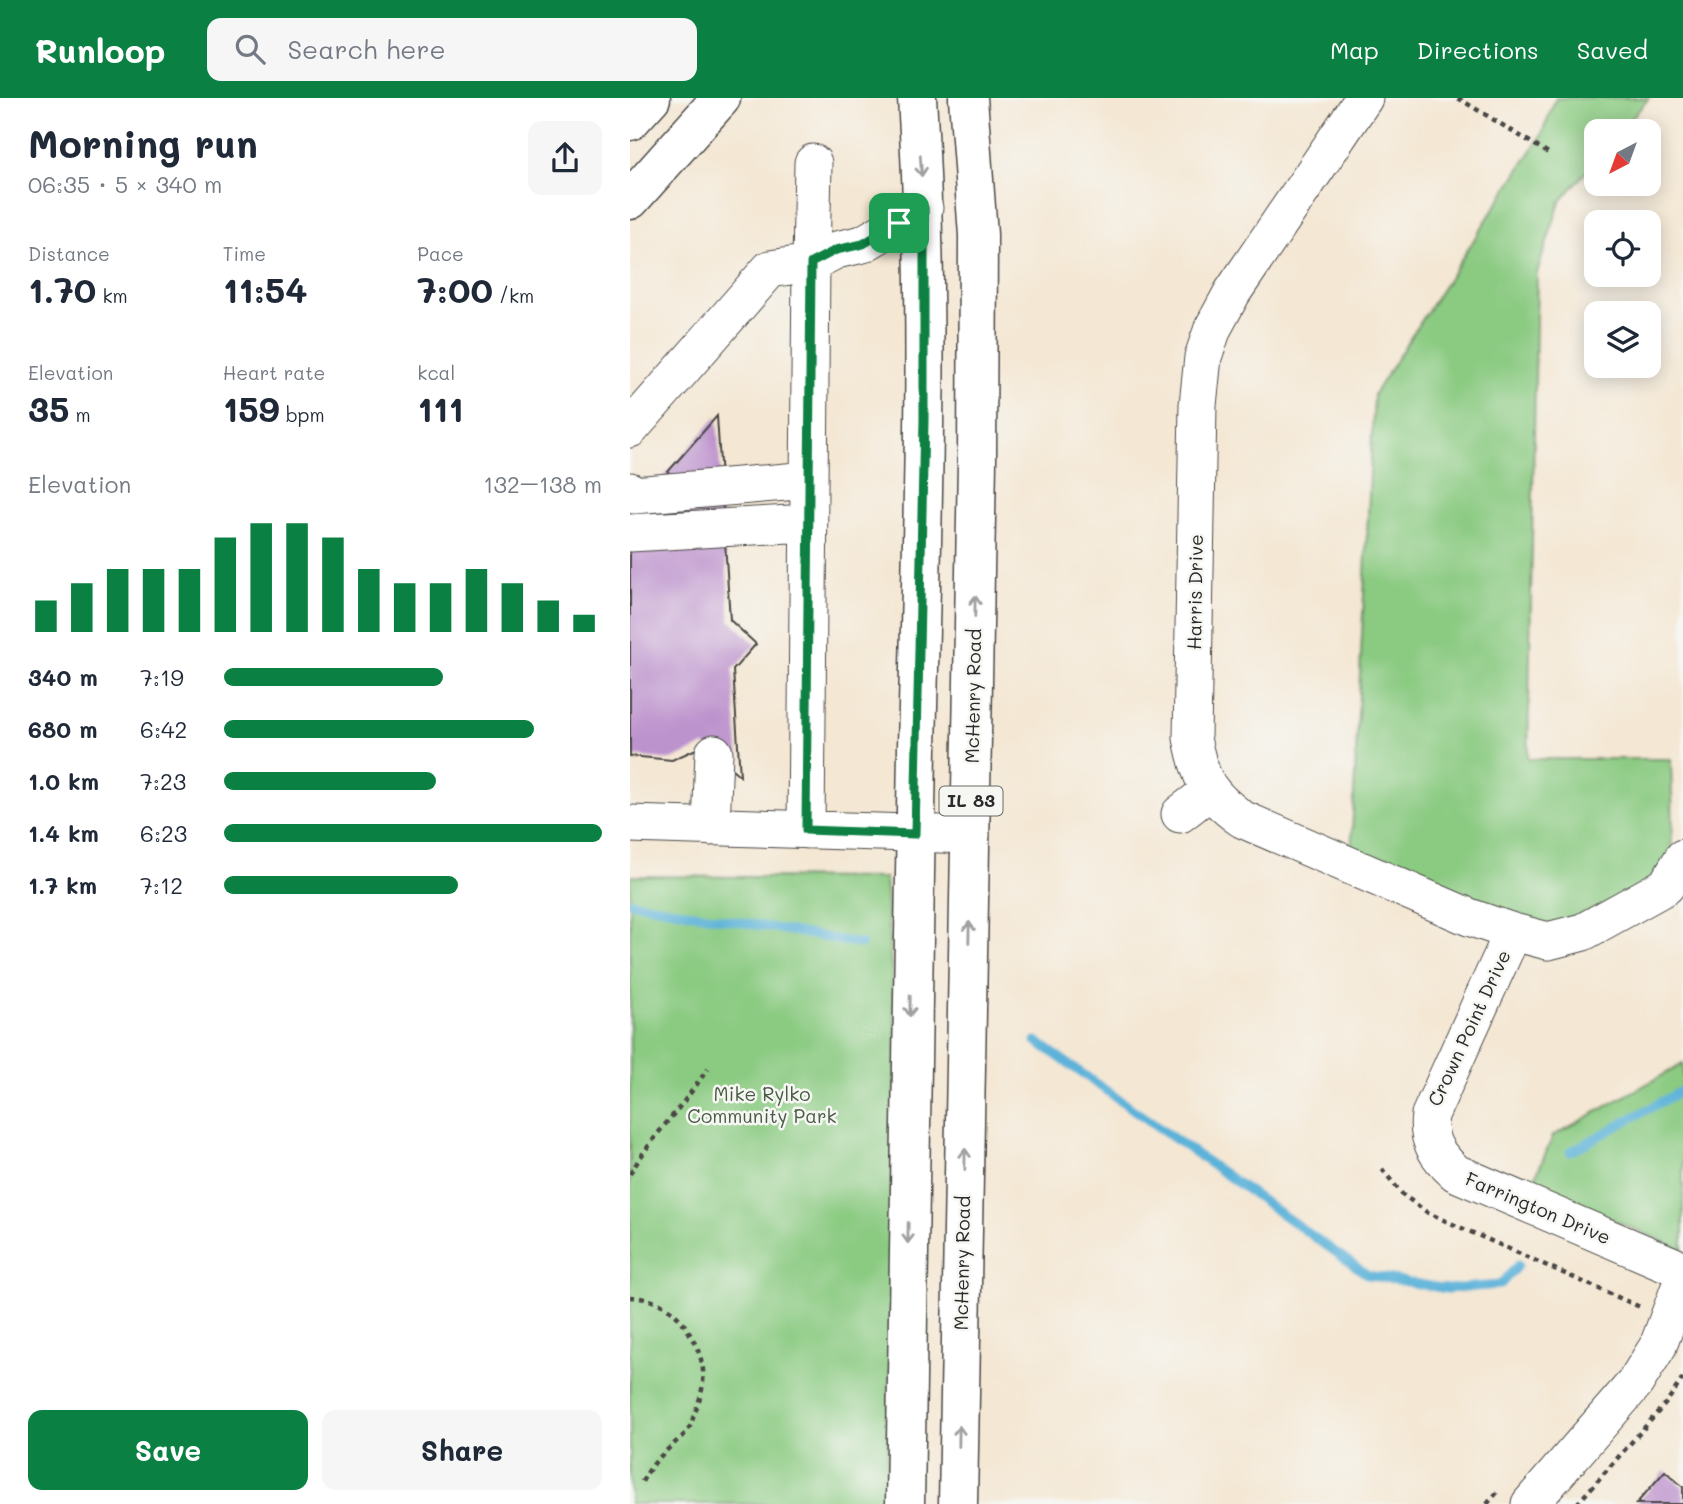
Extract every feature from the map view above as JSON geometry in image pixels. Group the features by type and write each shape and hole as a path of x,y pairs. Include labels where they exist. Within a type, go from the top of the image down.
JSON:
{"main road":[{"path":"630,121 651,98"},
{"path":"630,200 721,98"},
{"name":"IL 83","path":"905,1504 924,420 924,208 917,98"},
{"name":"McHenry Road","path":"958,1504 971,835 978,235 968,98"}],"street":[{"name":"Harris Drive","path":"1363,98 1232,293 1213,328 1203,357 1198,405 1192,738 1200,776 1218,802 1242,819 1469,917 1513,932"},
{"path":"806,830 813,163"},
{"path":"630,429 770,269 811,263 836,250 863,244 924,208"},
{"path":"630,491 634,495 808,480"},
{"path":"630,533 808,523"},
{"path":"711,827 714,753"},
{"path":"1180,814 1210,791"},
{"path":"630,824 971,835"},
{"name":"Crown Point Drive","path":"1430,1115 1513,932 1548,941 1583,932 1666,886 1683,858"},
{"name":"Farrington Drive","path":"1430,1115 1431,1142 1441,1159 1456,1173 1683,1270"},
{"path":"1530,1504 1635,1383 1658,1346 1683,1279"}],"path":[{"path":"1458,98 1550,154"},
{"path":"630,1174 650,1140 685,1103 708,1068"},
{"path":"1382,1169 1402,1194 1427,1213 1667,1321"},
{"path":"630,1297 651,1298 682,1321 701,1353 705,1389 687,1432 666,1448 649,1467 640,1486"},
{"path":"1577,1504 1666,1403 1683,1378"}],"green space":[{"path":"1556,98 1649,98 1631,119 1584,119 1584,174 1560,202 1537,273 1528,759 1671,759 1672,827 1668,862 1661,872 1631,892 1545,929 1351,853 1374,394 1541,136"},
{"name":"Mike Rylko Community Park","path":"630,876 885,878 896,1041 887,1504 630,1504"},
{"path":"1683,1064 1683,1250 1532,1185 1553,1136"}],"building":[{"path":"717,416 730,620 756,644 733,670 740,776 705,745 672,760 630,756 630,515"},
{"path":"1665,1471 1683,1487 1683,1504 1636,1504"}],"waterway":[{"path":"630,902 861,944"},
{"path":"1036,1041 1368,1275 1447,1289 1500,1285 1518,1265"},
{"path":"1570,1152 1683,1090"}],"route":[{"path":"924,208 924,420 915,834 806,830 811,263 836,250 863,244 899,223 924,208"}]}
